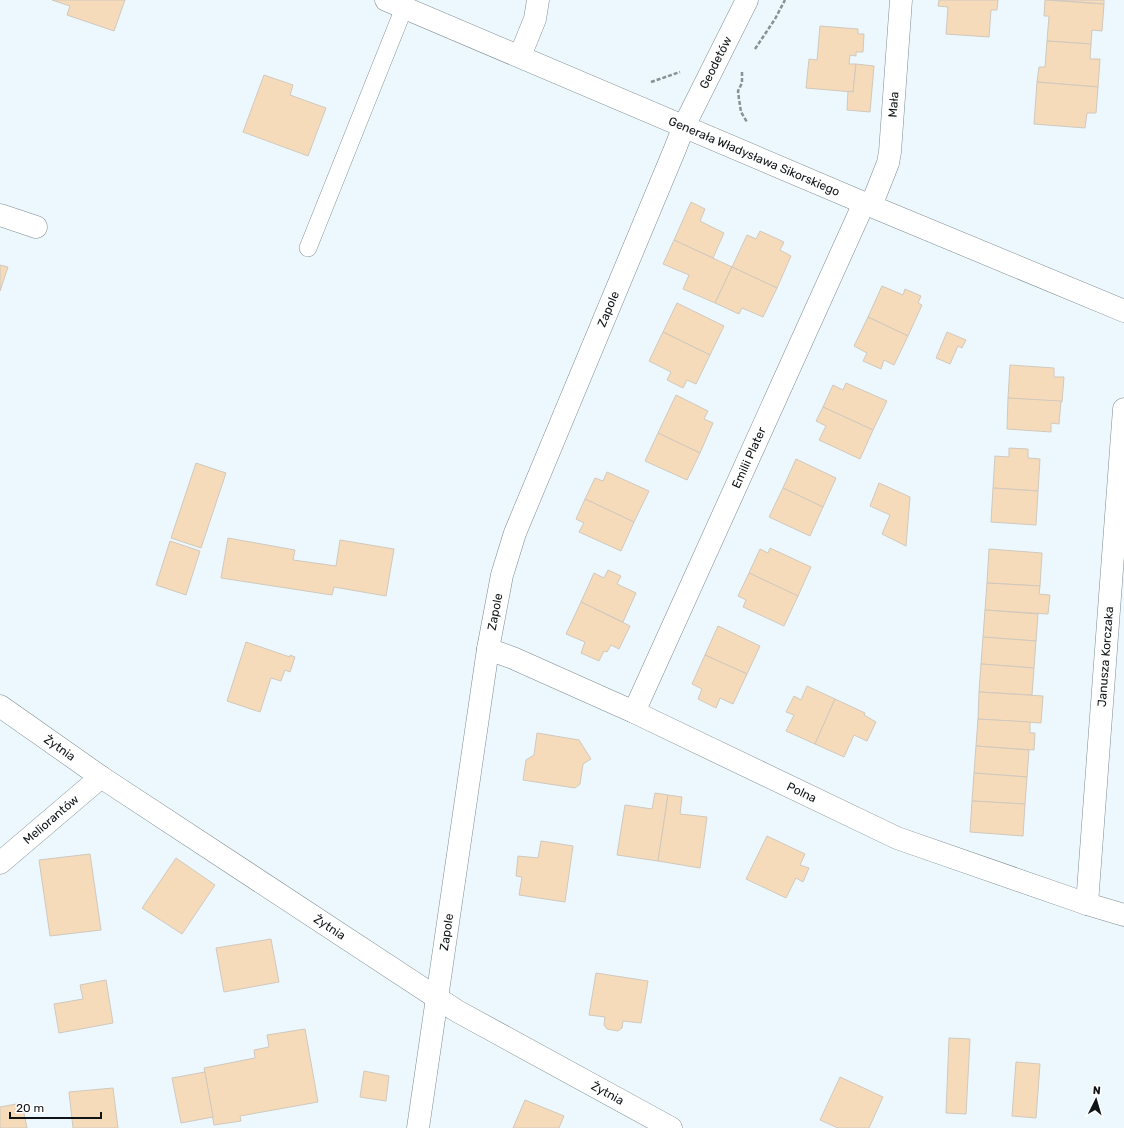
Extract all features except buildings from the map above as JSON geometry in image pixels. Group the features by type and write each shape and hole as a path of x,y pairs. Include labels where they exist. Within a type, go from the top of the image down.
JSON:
{"street":[{"path":"520,56 535,19 538,0"},
{"name":"Geodetów","path":"684,126 747,0"},
{"name":"Mała","path":"867,205 888,163 890,152 901,0"},
{"name":"Generała Władysława Sikorskiego","path":"395,4 867,205 1124,311"},
{"name":"Zapole","path":"418,1128 488,649 502,575 515,533 684,126"},
{"name":"Emilii Plater","path":"634,712 867,205"},
{"path":"0,216 36,227"},
{"name":"Janusza Korczaka","path":"1087,904 1124,409"},
{"name":"Polna","path":"488,649 513,658 634,712 897,838 1087,904 1124,915"},
{"name":"Żytnia","path":"0,706 101,777 457,1011 671,1128"},
{"name":"Meliorantów","path":"0,863 101,777"}],"lane":[{"path":"308,248 395,4"}],"path":[{"path":"752,53 775,19 785,0"},
{"path":"744,66 742,83 738,91 741,112 744,119 749,124"}]}
